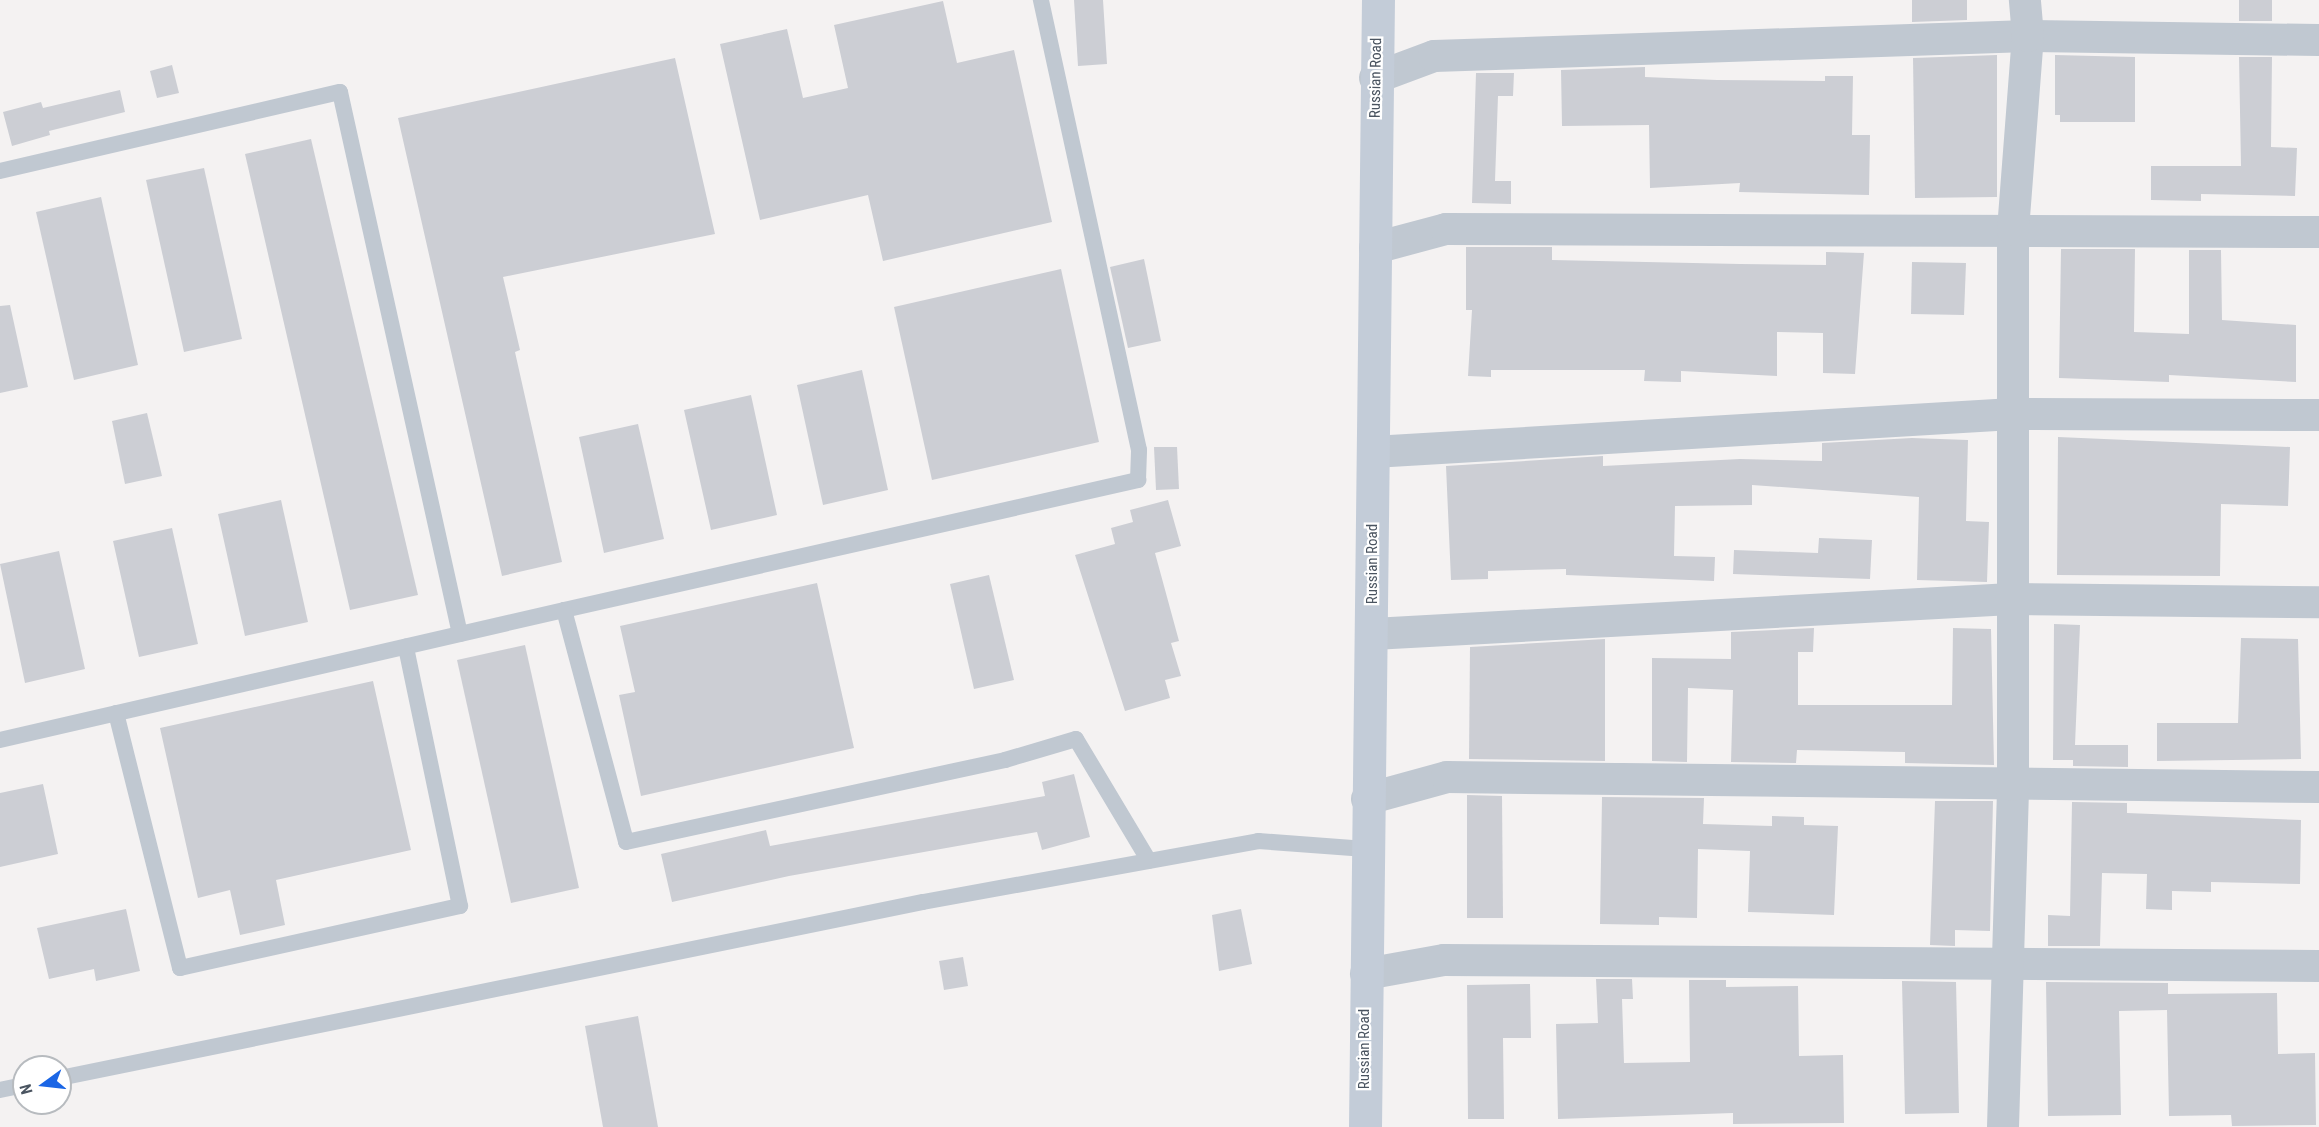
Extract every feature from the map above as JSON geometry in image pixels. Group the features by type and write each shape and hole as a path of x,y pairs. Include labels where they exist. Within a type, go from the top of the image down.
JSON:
{"main road":[{"name":"Russian Road","path":"1365,1127 1366,849 1373,634 1375,78 1378,0"}],"street":[{"path":"2003,1127 2013,785 2011,599 2013,230 2028,36 2025,0"},
{"path":"1375,78 1434,56 2028,36 2319,40"},
{"path":"1375,248 1446,229 2319,232"},
{"path":"1373,452 2013,414 2319,415"},
{"path":"1373,634 2011,599 2319,602"},
{"path":"1367,799 1447,777 2319,787"},
{"path":"1366,974 1444,960 2008,962 2319,966"}],"lane":[{"path":"0,740 1138,480 1139,450 1041,0"},
{"path":"0,171 340,92 460,634"},
{"path":"564,610 626,842 1005,760 1076,739 1149,861"},
{"path":"117,713 180,968 460,906 406,647"},
{"path":"72,1076 923,902 1258,841 1366,849"}],"building":[{"path":"1074,0 1103,0 1107,64 1078,66"},
{"path":"1912,0 1967,0 1967,20 1912,22"},
{"path":"2239,0 2272,0 2272,21 2239,21"},
{"path":"943,1 957,63 1014,50 1052,222 883,261 868,195 760,220 720,44 787,29 803,98 848,88 834,25"},
{"path":"1997,55 1997,197 1915,198 1913,58"},
{"path":"2055,55 2135,57 2135,122 2060,122 2060,115 2055,115"},
{"path":"2239,57 2272,57 2271,147 2297,148 2295,196 2201,194 2201,201 2151,200 2151,166 2241,166"},
{"path":"675,58 715,234 503,277 520,350 515,352 562,562 502,576 398,118"},
{"path":"172,65 179,93 157,98 150,71"},
{"path":"1645,67 1645,77 1825,81 1825,76 1853,76 1852,135 1870,135 1869,195 1739,192 1740,183 1650,188 1649,125 1562,126 1561,70"},
{"path":"1476,73 1514,73 1513,96 1498,96 1495,181 1511,181 1511,204 1472,203"},
{"path":"120,90 125,112 49,131 50,135 12,146 3,112 41,102 43,108"},
{"path":"311,139 418,595 350,610 245,154"},
{"path":"204,168 242,339 184,352 146,180"},
{"path":"101,197 138,365 74,380 36,212"},
{"path":"1466,247 1552,247 1552,260 1740,264 1826,265 1826,252 1864,253 1855,374 1823,373 1823,333 1777,332 1777,376 1681,371 1681,382 1644,381 1645,370 1491,370 1491,377 1468,376 1472,310 1466,310"},
{"path":"2061,249 2135,249 2134,332 2189,334 2189,250 2221,250 2222,320 2296,325 2296,382 2169,375 2169,382 2059,378"},
{"path":"1144,259 1161,341 1128,348 1110,267"},
{"path":"1912,262 1966,263 1964,315 1911,314"},
{"path":"1061,269 1099,442 932,480 894,307"},
{"path":"10,305 28,387 0,393 0,306"},
{"path":"862,370 888,490 823,505 797,385"},
{"path":"751,395 777,515 711,530 684,410"},
{"path":"147,413 162,476 125,484 112,421"},
{"path":"638,424 664,539 604,553 579,437"},
{"path":"2058,437 2290,447 2288,506 2221,504 2220,576 2057,575"},
{"path":"1912,438 1968,440 1966,521 1989,522 1987,582 1917,580 1919,497 1752,485 1752,505 1675,506 1674,556 1715,557 1714,581 1566,575 1566,569 1488,571 1488,579 1451,580 1446,466 1603,456 1603,466 1740,459 1822,461 1822,443"},
{"path":"1154,447 1177,447 1179,489 1156,490"},
{"path":"281,500 308,622 245,636 218,514"},
{"path":"1168,500 1181,546 1155,553 1179,641 1171,643 1181,676 1165,680 1170,698 1125,711 1075,555 1115,544 1111,528 1133,522 1130,510"},
{"path":"172,528 198,644 139,657 113,541"},
{"path":"1819,538 1872,540 1870,579 1733,574 1734,550 1818,553"},
{"path":"59,551 85,669 25,683 0,564"},
{"path":"989,575 1014,680 974,689 950,584"},
{"path":"817,583 854,748 641,796 619,695 635,692 620,626"},
{"path":"2054,624 2080,625 2075,745 2128,745 2128,767 2073,766 2073,760 2053,760"},
{"path":"1814,628 1813,652 1798,652 1798,705 1952,705 1953,628 1991,629 1994,765 1905,763 1905,752 1797,750 1796,763 1731,762 1733,690 1688,688 1687,762 1652,761 1652,658 1731,659 1731,632"},
{"path":"2241,638 2298,639 2301,759 2157,761 2157,723 2238,723"},
{"path":"1605,639 1605,761 1469,759 1470,647"},
{"path":"525,645 579,888 511,903 457,660"},
{"path":"373,681 411,850 276,880 285,925 240,935 230,890 198,898 160,728"},
{"path":"1074,774 1090,837 1042,850 1037,832 789,876 672,902 661,854 766,830 770,846 1045,796 1042,782"},
{"path":"43,784 58,854 0,867 0,793"},
{"path":"1467,795 1502,796 1503,918 1467,918"},
{"path":"1602,797 1704,798 1703,824 1772,826 1772,816 1804,817 1804,825 1838,826 1834,915 1748,912 1750,851 1698,849 1697,918 1659,917 1659,925 1600,924"},
{"path":"1935,801 1993,801 1990,931 1955,930 1955,946 1930,945"},
{"path":"2072,802 2127,803 2127,813 2301,820 2300,884 2211,882 2211,892 2172,891 2172,910 2146,909 2147,874 2102,873 2100,946 2048,946 2048,915 2070,916"},
{"path":"126,909 140,971 96,981 94,969 49,979 37,928"},
{"path":"1241,909 1252,964 1219,971 1212,915"},
{"path":"963,957 968,986 944,990 939,961"},
{"path":"1596,979 1632,979 1633,999 1622,999 1624,1063 1690,1062 1689,980 1726,980 1726,987 1798,986 1799,1056 1843,1055 1844,1123 1733,1124 1733,1113 1558,1119 1556,1024 1598,1023"},
{"path":"1902,981 1956,982 1959,1113 1905,1114"},
{"path":"2046,982 2168,983 2168,994 2277,993 2278,1054 2315,1053 2316,1125 2232,1126 2231,1115 2169,1116 2167,1010 2119,1011 2121,1115 2048,1116"},
{"path":"1530,984 1531,1038 1503,1038 1504,1119 1468,1119 1467,985"},
{"path":"638,1016 658,1127 603,1127 585,1026"}]}
